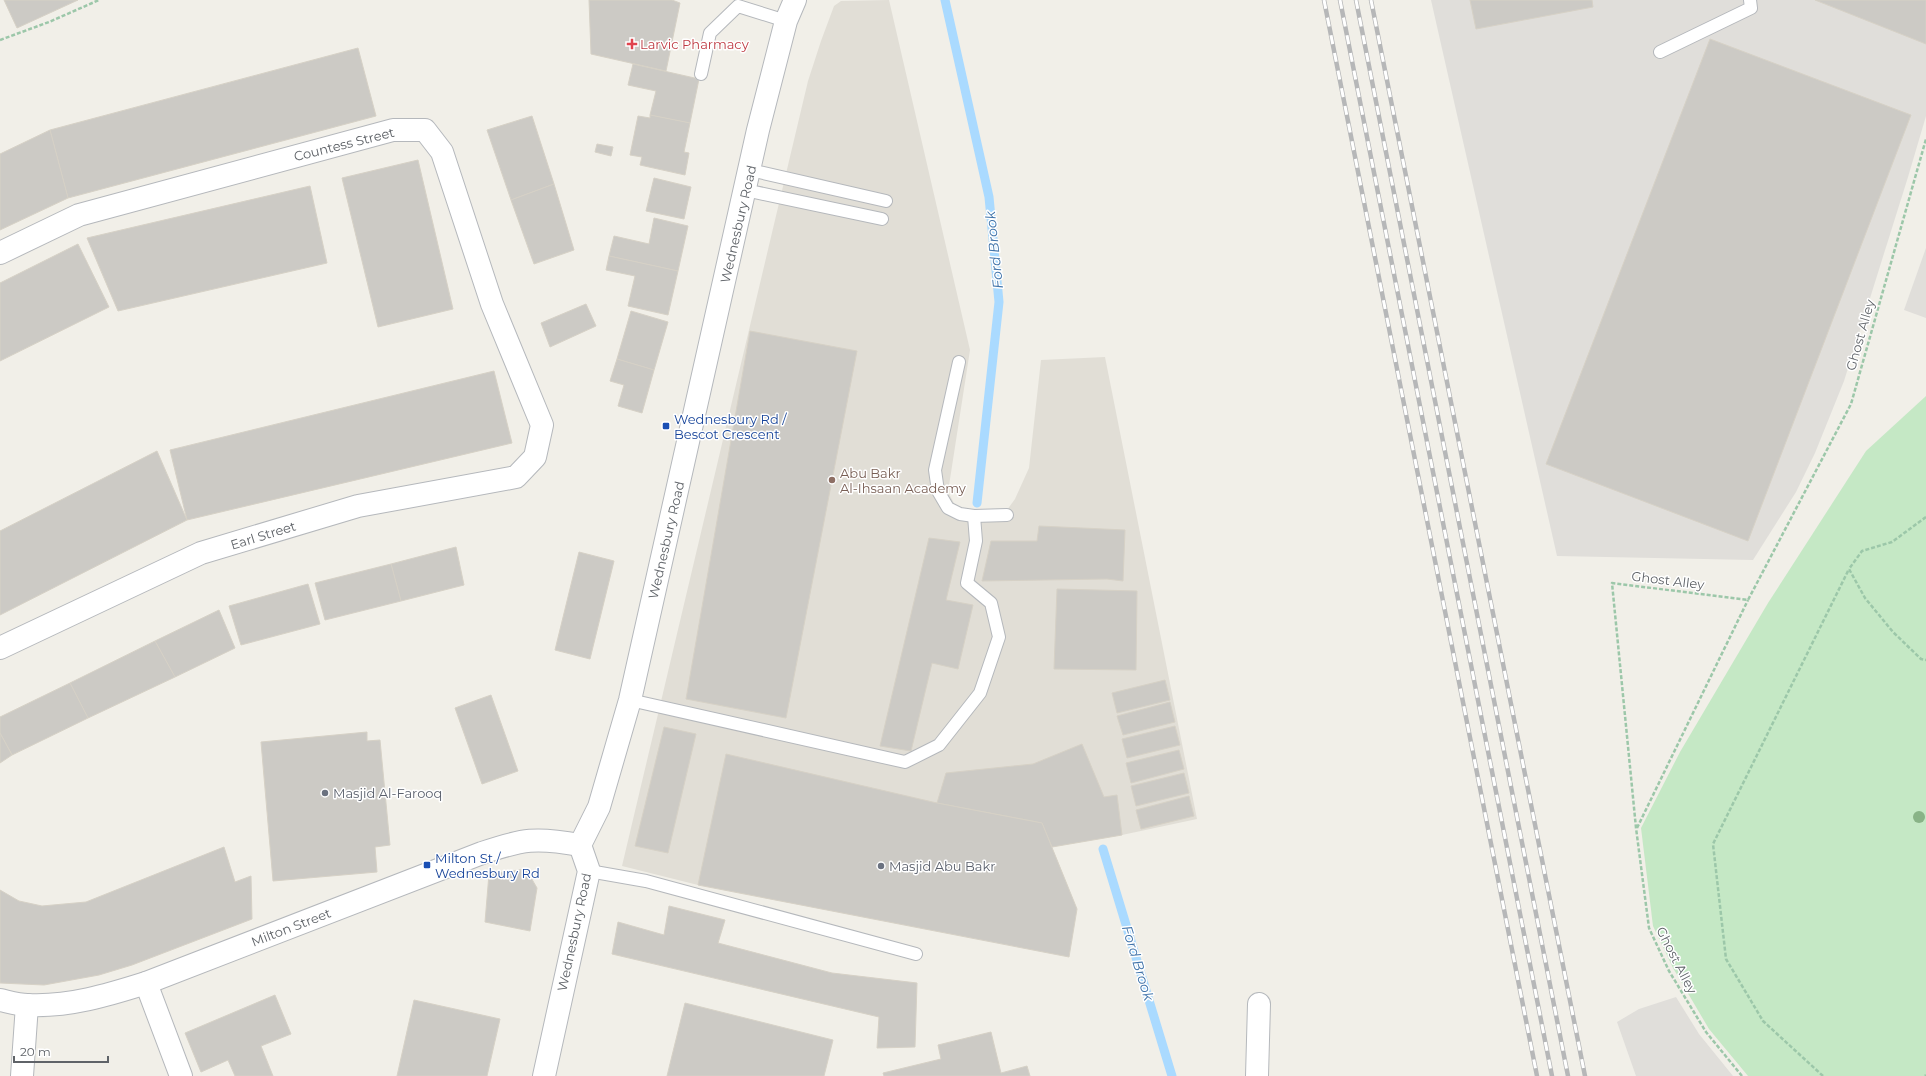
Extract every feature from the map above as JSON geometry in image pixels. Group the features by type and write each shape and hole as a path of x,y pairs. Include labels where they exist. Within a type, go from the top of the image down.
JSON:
{"street":[{"name":"Wednesbury Road","path":"544,1076 589,871 580,845 599,807 630,700 748,180 786,21 795,0"},
{"name":"Countess Street","path":"0,253 79,215 393,130 425,130 442,152 492,304 542,425 535,457"},
{"name":"Earl Street","path":"0,648 201,553 358,506 516,477 535,457"},
{"name":"Milton Street","path":"0,1000 26,1006 60,1004 98,998 146,983 474,856 516,842 537,839 580,845"},
{"path":"146,983 181,1076"},
{"path":"1257,1076 1259,1004"},
{"path":"22,1076 26,1006"}],"lane":[{"path":"1660,52 1751,8 1750,0"},
{"path":"701,74 710,33 738,6 786,21"},
{"path":"748,180 886,201"},
{"path":"748,180 882,219"},
{"path":"959,362 935,470 938,491 948,508 960,514 974,516 1007,515"},
{"path":"630,700 905,762 932,748 939,744 980,693 999,637 991,602 967,583 976,541 974,516"},
{"path":"589,871 646,881 916,954"}],"path":[{"path":"0,40 49,22 99,0"},
{"name":"Ghost Alley","path":"1742,1076 1706,1032 1672,977 1649,928 1636,828 1612,583 1748,600 1851,404 1926,139"},
{"path":"1823,1076 1763,1021 1726,958 1713,844 1849,568 1862,551 1892,542 1926,517"},
{"path":"1849,568 1865,598 1893,632 1921,659 1926,660"},
{"path":"1636,828 1748,600"}],"shaded area":[{"name":"Abu Bakr Al-Ihsaan Academy","path":"889,0 970,350 948,492 956,507 964,510 1007,510 1015,499 1029,468 1041,360 1105,357 1197,819 1122,835 1052,847 1077,909 698,885 622,866 808,81 834,6 841,1"},
{"path":"1431,0 1926,0 1926,116 1908,177 1844,381 1815,453 1796,492 1753,560 1557,556"},
{"path":"1926,248 1926,318 1904,310"},
{"path":"1676,997 1699,1034 1733,1076 1636,1076 1617,1022 1639,1009"}],"green space":[{"path":"1926,396 1926,1076 1748,1076 1709,1029 1673,968 1653,926 1641,828 1680,752 1768,603 1866,451"}],"building":[{"path":"4,0 78,0 17,28"},
{"path":"589,0 672,0 680,3 666,71 591,54"},
{"path":"1470,0 1592,0 1593,7 1476,29"},
{"path":"1815,0 1926,0 1926,44"},
{"path":"1710,39 1911,115 1748,541 1546,464"},
{"path":"358,48 376,116 68,198 50,130"},
{"path":"633,64 699,79 690,123 650,115 656,91 628,85"},
{"path":"650,115 690,123 684,152 689,153 685,175 640,165 642,157 630,155 638,116 650,118"},
{"path":"532,116 554,184 511,200 487,130"},
{"path":"50,130 68,198 0,230 0,154"},
{"path":"597,144 613,147 611,156 595,152"},
{"path":"418,160 453,309 378,327 342,178"},
{"path":"654,178 691,187 684,219 646,211"},
{"path":"554,184 574,250 534,264 511,200"},
{"path":"310,186 327,263 118,311 87,238"},
{"path":"654,218 688,226 678,271 609,256 614,236 649,244"},
{"path":"78,244 109,307 0,361 0,283"},
{"path":"609,256 678,271 668,315 628,306 635,276 606,270"},
{"path":"586,304 596,326 550,347 541,323"},
{"path":"631,311 668,322 654,370 617,359"},
{"path":"750,331 857,351 786,718 686,699"},
{"path":"617,359 654,370 642,413 618,406 624,385 610,381"},
{"path":"494,371 512,443 187,520 170,450"},
{"path":"157,451 187,520 0,615 0,531"},
{"path":"1039,526 1125,530 1123,581 1107,579 982,581 991,541 1037,541"},
{"path":"929,538 960,542 946,600 973,605 958,669 932,663 911,751 880,746"},
{"path":"456,547 464,585 401,601 391,564"},
{"path":"579,552 614,561 590,659 555,650"},
{"path":"391,564 401,601 325,620 315,583"},
{"path":"308,584 320,624 241,645 229,606"},
{"path":"1057,589 1137,591 1136,670 1054,669"},
{"path":"219,610 235,648 175,677 155,641"},
{"path":"155,641 175,677 88,718 70,683"},
{"path":"1165,680 1170,700 1117,713 1112,693"},
{"path":"70,683 88,718 12,755 0,733 0,717"},
{"path":"491,695 518,771 482,784 455,708"},
{"path":"1170,702 1175,722 1123,735 1117,716"},
{"path":"1175,726 1180,745 1127,758 1122,739"},
{"path":"664,727 696,734 668,853 635,846"},
{"name":"Masjid Al-Farooq","path":"367,732 367,741 380,740 390,845 375,847 377,872 273,881 261,742"},
{"path":"0,733 12,755 0,763"},
{"path":"1082,744 1104,797 1117,795 1122,835 1052,847 1042,823 937,803 946,773 1033,764"},
{"path":"1179,750 1184,769 1131,783 1126,763"},
{"name":"Masjid Abu Bakr","path":"726,754 937,803 1042,823 1077,909 1069,957 698,885"},
{"path":"1184,773 1189,793 1136,806 1131,786"},
{"path":"1189,796 1194,816 1141,829 1136,810"},
{"path":"224,847 235,882 251,876 252,919 132,965 99,975 44,985 0,983 0,890 19,901 42,906 86,902"},
{"path":"526,869 537,888 530,931 485,922 489,874"},
{"path":"669,906 725,920 718,943 832,973 917,983 915,1047 877,1048 879,1017 612,954 618,922 664,935"},
{"path":"275,995 291,1034 261,1046 273,1076 235,1076 228,1060 201,1072 185,1033"},
{"path":"414,1000 500,1019 487,1076 397,1076"},
{"path":"685,1003 833,1040 824,1076 667,1076"},
{"path":"991,1032 1001,1073 1027,1066 1030,1076 884,1076 883,1073 941,1059 938,1045"}],"waterway":[{"name":"Ford Brook","path":"945,0 989,197 999,302 977,503"},
{"name":"Ford Brook","path":"1103,849 1172,1076"}],"railway":[{"path":"1324,0 1537,1076"},
{"path":"1340,0 1552,1076"},
{"path":"1356,0 1568,1076"},
{"path":"1371,0 1585,1076"}],"place":[{"name":"Larvic Pharmacy","path":"632,44"},
{"name":"Wednesbury Rd / Bescot Crescent","path":"666,426"},
{"name":"Abu Bakr Al-Ihsaan Academy","path":"832,480"},
{"name":"Masjid Al-Farooq","path":"325,793"},
{"name":"Milton St / Wednesbury Rd","path":"427,865"},
{"name":"Masjid Abu Bakr","path":"881,866"}]}
